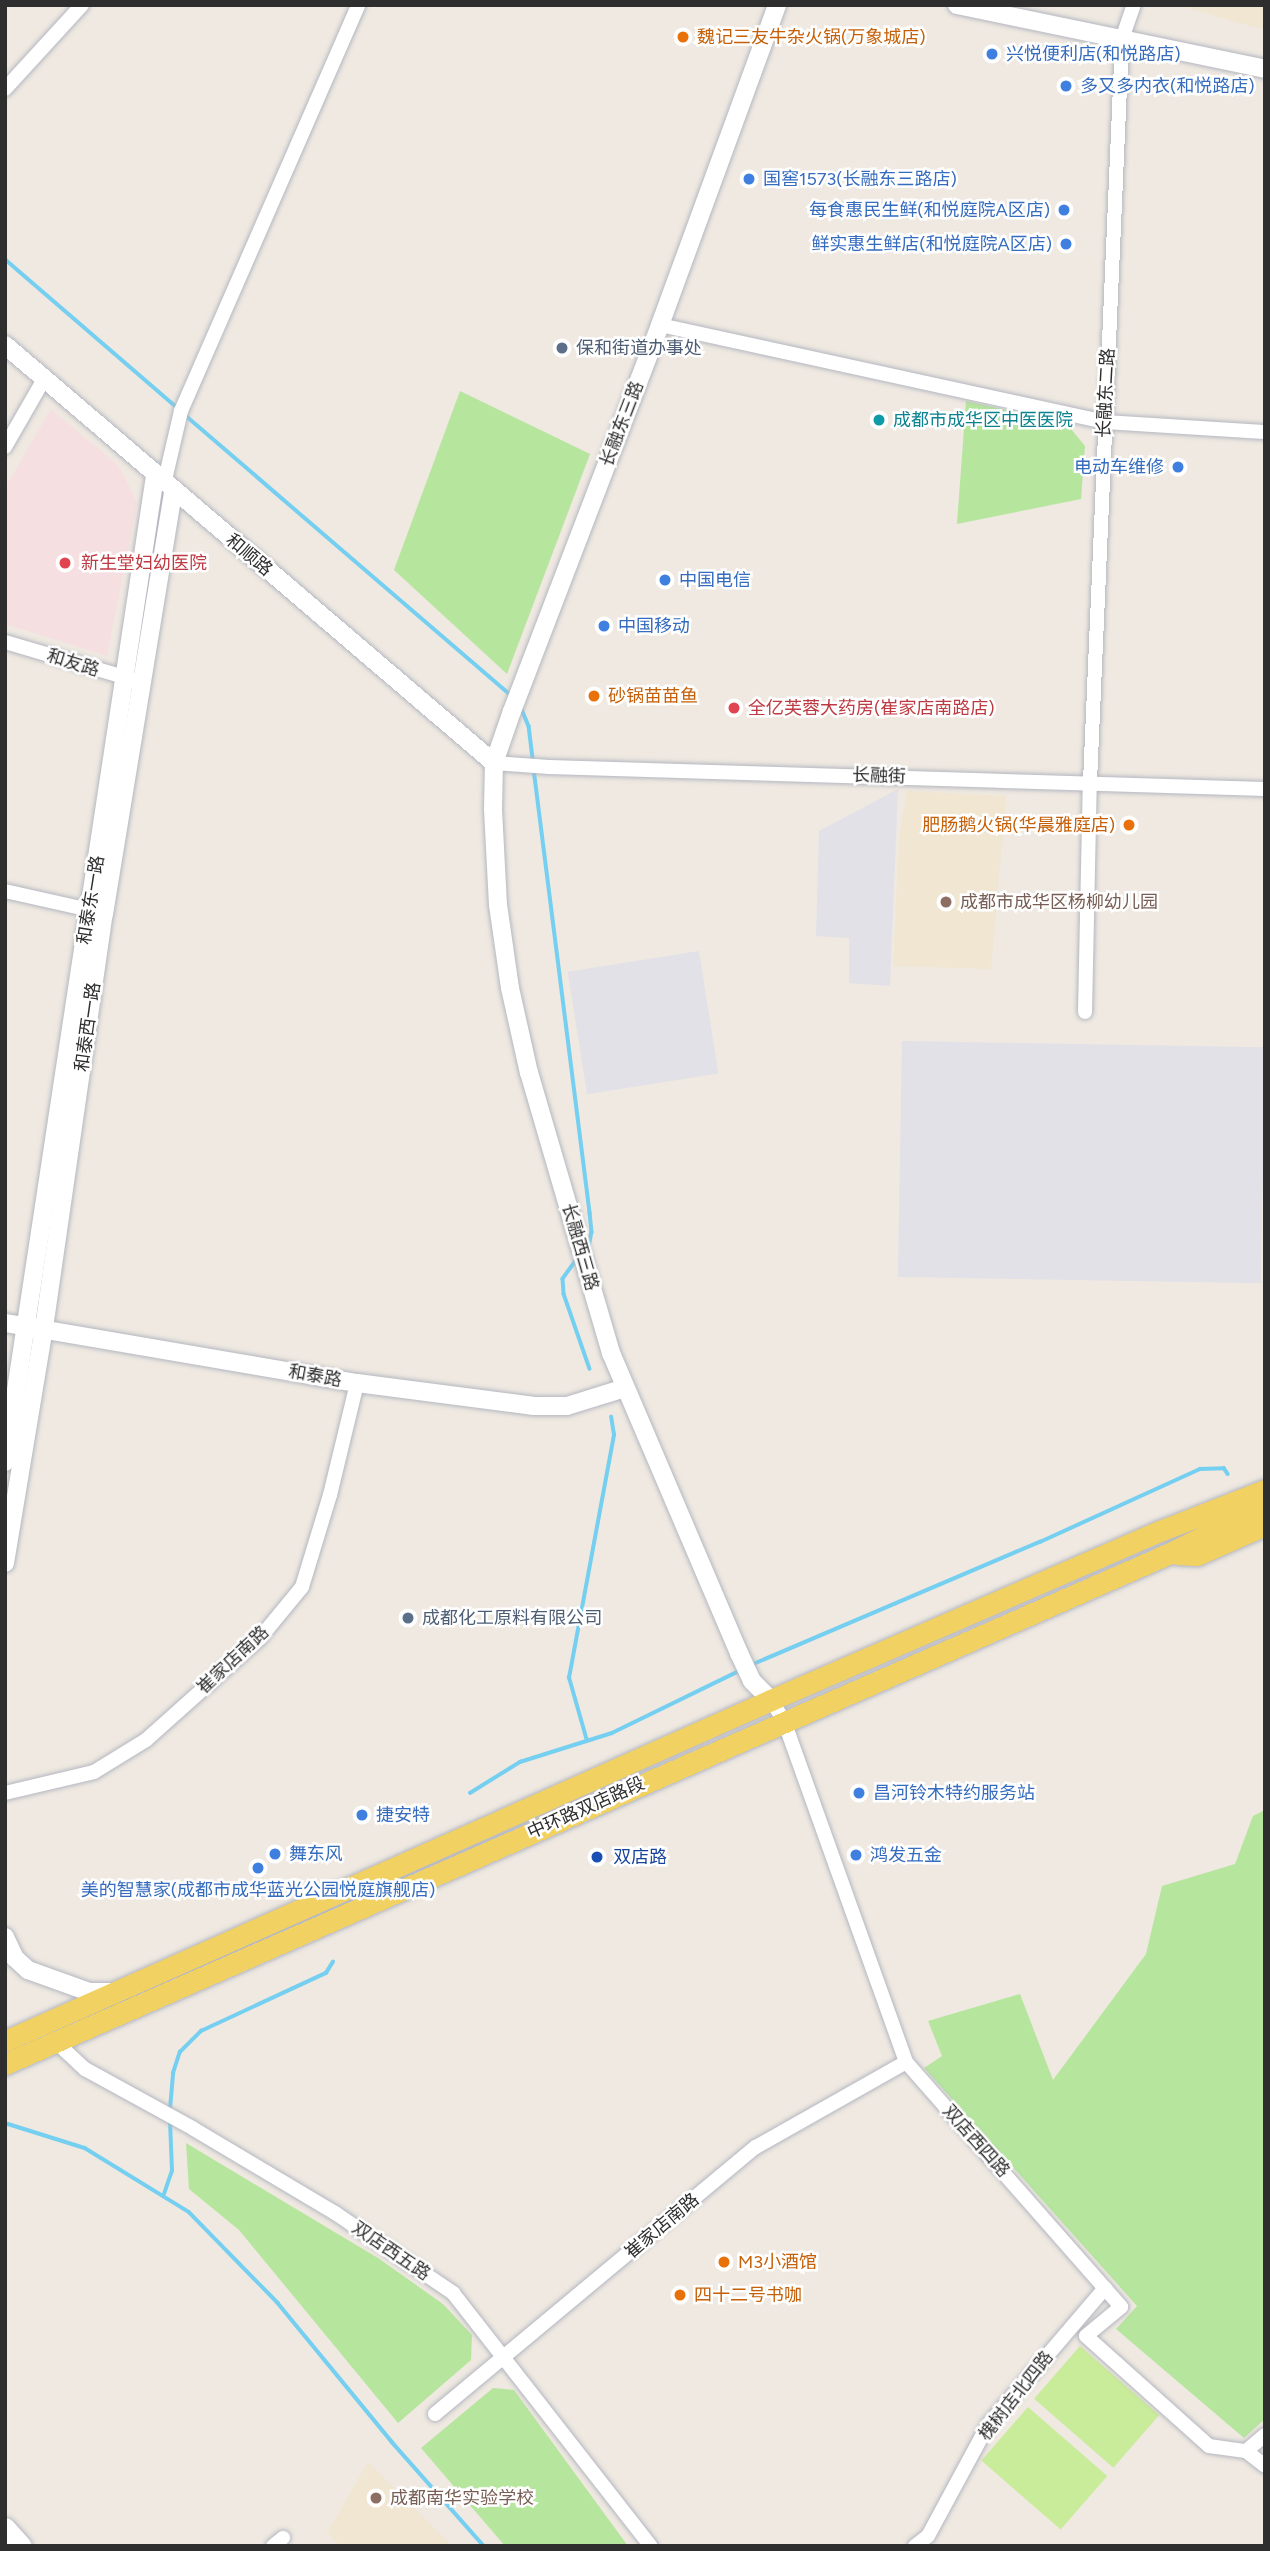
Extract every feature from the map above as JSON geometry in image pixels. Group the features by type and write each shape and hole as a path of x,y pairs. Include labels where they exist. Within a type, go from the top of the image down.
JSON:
{"main road":[{"name":"中环路双店路段","path":"5,2041 771,1700 1160,1531 1222,1494 1263,1491"},
{"name":"中环路双店路段","path":"5,2064 784,1720 1168,1554 1263,1491"},
{"path":"1168,1554 1197,1555 1265,1525"},
{"path":"5,2527 22,2546"}],"street":[{"path":"5,89 82,5"},
{"path":"164,484 181,411 358,5"},
{"name":"长融东三路","path":"494,762 660,325 777,5"},
{"path":"957,5 1265,69"},
{"name":"长融东二路","path":"1085,1012 1090,782 1122,39 1134,5"},
{"path":"660,325 1104,422 1265,432"},
{"name":"和顺路","path":"5,345 43,381 494,762"},
{"path":"5,447 43,381"},
{"name":"和泰东一路","path":"35,1326 164,484"},
{"name":"和友路","path":"5,642 133,680"},
{"name":"长融街","path":"494,762 549,767 1265,789"},
{"name":"长融西三路","path":"494,762 498,905 510,988 537,1100 611,1353 739,1653 752,1681 771,1700"},
{"path":"5,891 97,911"},
{"name":"和泰路","path":"5,1323 357,1383 533,1406 567,1406 625,1388"},
{"path":"5,1462 35,1326"},
{"path":"5,1563 35,1326"},
{"name":"崔家店南路","path":"5,1793 94,1772 146,1740 260,1638 302,1587 330,1494 357,1383"},
{"name":"双店西四路","path":"771,1700 784,1720 906,2062 1121,2307 1086,2336 1209,2446 1246,2451"},
{"path":"5,1937 15,1958 28,1970 89,1992 120,1992"},
{"name":"双店西五路","path":"56,2042 85,2070 194,2129 335,2213 453,2293 505,2356 651,2546"},
{"name":"崔家店南路","path":"435,2414 756,2147 906,2062"},
{"name":"槐树店北四路","path":"915,2546 928,2536 988,2425 1105,2288"},
{"path":"1265,2435 1246,2451 1265,2466"}],"shaded area":[{"path":"1178,5 1265,5 1265,29 1246,25"},
{"name":"新生堂妇幼医院","path":"51,409 119,466 137,503 107,656 5,624 5,488"},
{"path":"898,789 890,986 849,983 849,938 816,936 819,831"},
{"name":"成都市成华区杨柳幼儿园","path":"907,791 1006,796 991,969 893,966 899,839"},
{"path":"699,951 718,1073 587,1094 568,972"},
{"path":"902,1041 1265,1047 1261,1283 898,1277"},
{"name":"成都南华实验学校","path":"368,2462 452,2546 340,2546 327,2533"}],"green space":[{"path":"460,391 590,454 507,674 394,570"},
{"path":"966,401 1066,423 1085,446 1081,499 957,524"},
{"path":"1265,1810 1265,2419 1244,2438 1116,2329 1137,2306 924,2068 942,2056 928,2021 1020,1994 1053,2080 1146,1954 1162,1886 1235,1864 1253,1816"},
{"path":"186,2143 378,2258 443,2304 472,2335 471,2360 398,2423 239,2230 189,2189"},
{"path":"1080,2346 1159,2415 1113,2468 1034,2399"},
{"path":"493,2388 514,2390 628,2546 505,2546 421,2448"},
{"path":"1028,2407 1107,2476 1061,2529 981,2461"}],"waterway":[{"path":"5,259 179,409"},
{"path":"184,414 513,697"},
{"path":"520,705 529,726 533,761"},
{"path":"534,769 590,1213 592,1232 589,1248"},
{"path":"576,1261 563,1279 564,1294 590,1369"},
{"path":"587,1741 569,1678 614,1435 611,1417"},
{"path":"751,1665 1040,1542 1200,1469 1224,1468 1228,1474"},
{"path":"470,1793 520,1762 612,1733 741,1670"},
{"path":"170,2109 173,2073 180,2052 201,2031 326,1973 333,1962"},
{"path":"164,2194 172,2171 170,2121"},
{"path":"5,2123 85,2148 189,2212 278,2303 392,2442 484,2546"}],"place":[{"name":"魏记三友牛杂火锅(万象城店)","path":"683,37"},
{"name":"兴悦便利店(和悦路店)","path":"992,54"},
{"name":"多又多内衣(和悦路店)","path":"1066,86"},
{"name":"国窖1573(长融东三路店)","path":"749,179"},
{"name":"每食惠民生鲜(和悦庭院A区店)","path":"1064,210"},
{"name":"鲜实惠生鲜店(和悦庭院A区店)","path":"1066,244"},
{"name":"保和街道办事处","path":"562,348"},
{"name":"成都市成华区中医医院","path":"879,420"},
{"name":"电动车维修","path":"1178,467"},
{"name":"新生堂妇幼医院","path":"65,563"},
{"name":"中国电信","path":"665,580"},
{"name":"中国移动","path":"604,626"},
{"name":"砂锅苗苗鱼","path":"594,696"},
{"name":"全亿芙蓉大药房(崔家店南路店)","path":"734,708"},
{"name":"肥肠鹅火锅(华晨雅庭店)","path":"1129,825"},
{"name":"成都市成华区杨柳幼儿园","path":"946,902"},
{"name":"成都化工原料有限公司","path":"408,1618"},
{"name":"昌河铃木特约服务站","path":"859,1793"},
{"name":"捷安特","path":"362,1815"},
{"name":"舞东风","path":"275,1854"},
{"name":"鸿发五金","path":"856,1855"},
{"name":"双店路","path":"597,1857"},
{"name":"美的智慧家(成都市成华蓝光公园悦庭旗舰店)","path":"258,1868"},
{"name":"M3小酒馆","path":"724,2262"},
{"name":"四十二号书咖","path":"680,2295"},
{"name":"成都南华实验学校","path":"376,2498"}]}
